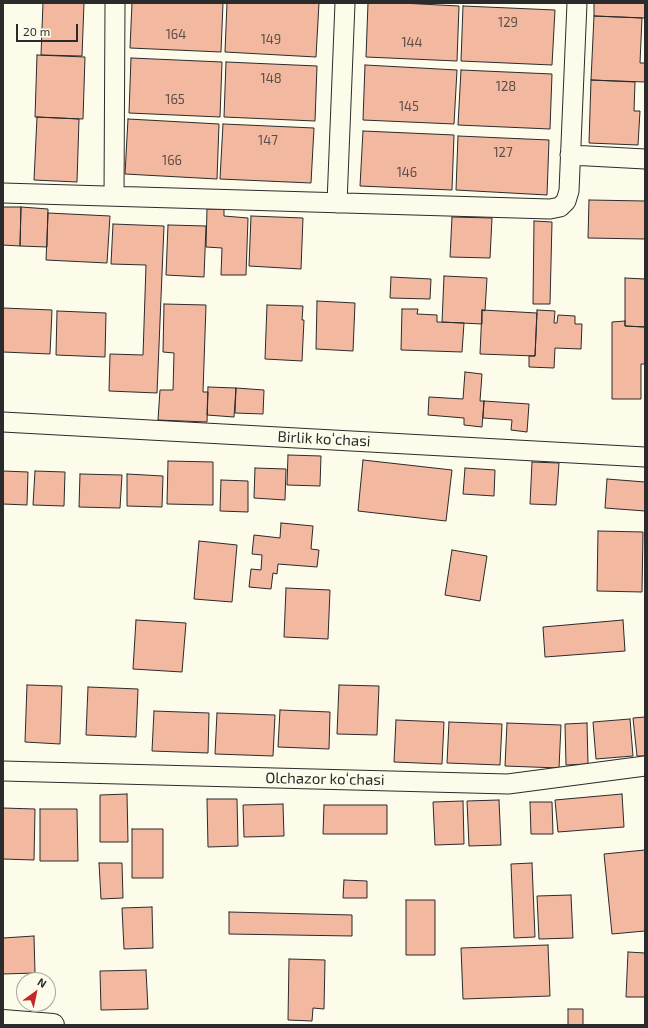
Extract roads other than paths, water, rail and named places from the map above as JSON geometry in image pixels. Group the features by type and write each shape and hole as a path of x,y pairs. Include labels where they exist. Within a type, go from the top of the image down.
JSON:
{"main road":[{"path":"3,1021 53,1025"}],"street":[{"path":"114,196 115,3"},
{"path":"337,203 345,3"},
{"path":"3,193 550,209 560,207 566,201 569,191 577,3"},
{"path":"570,155 645,159"},
{"name":"Birlik koʻchasi","path":"3,422 645,457"},
{"name":"Olchazor koʻchasi","path":"3,771 508,784 645,766"}]}
